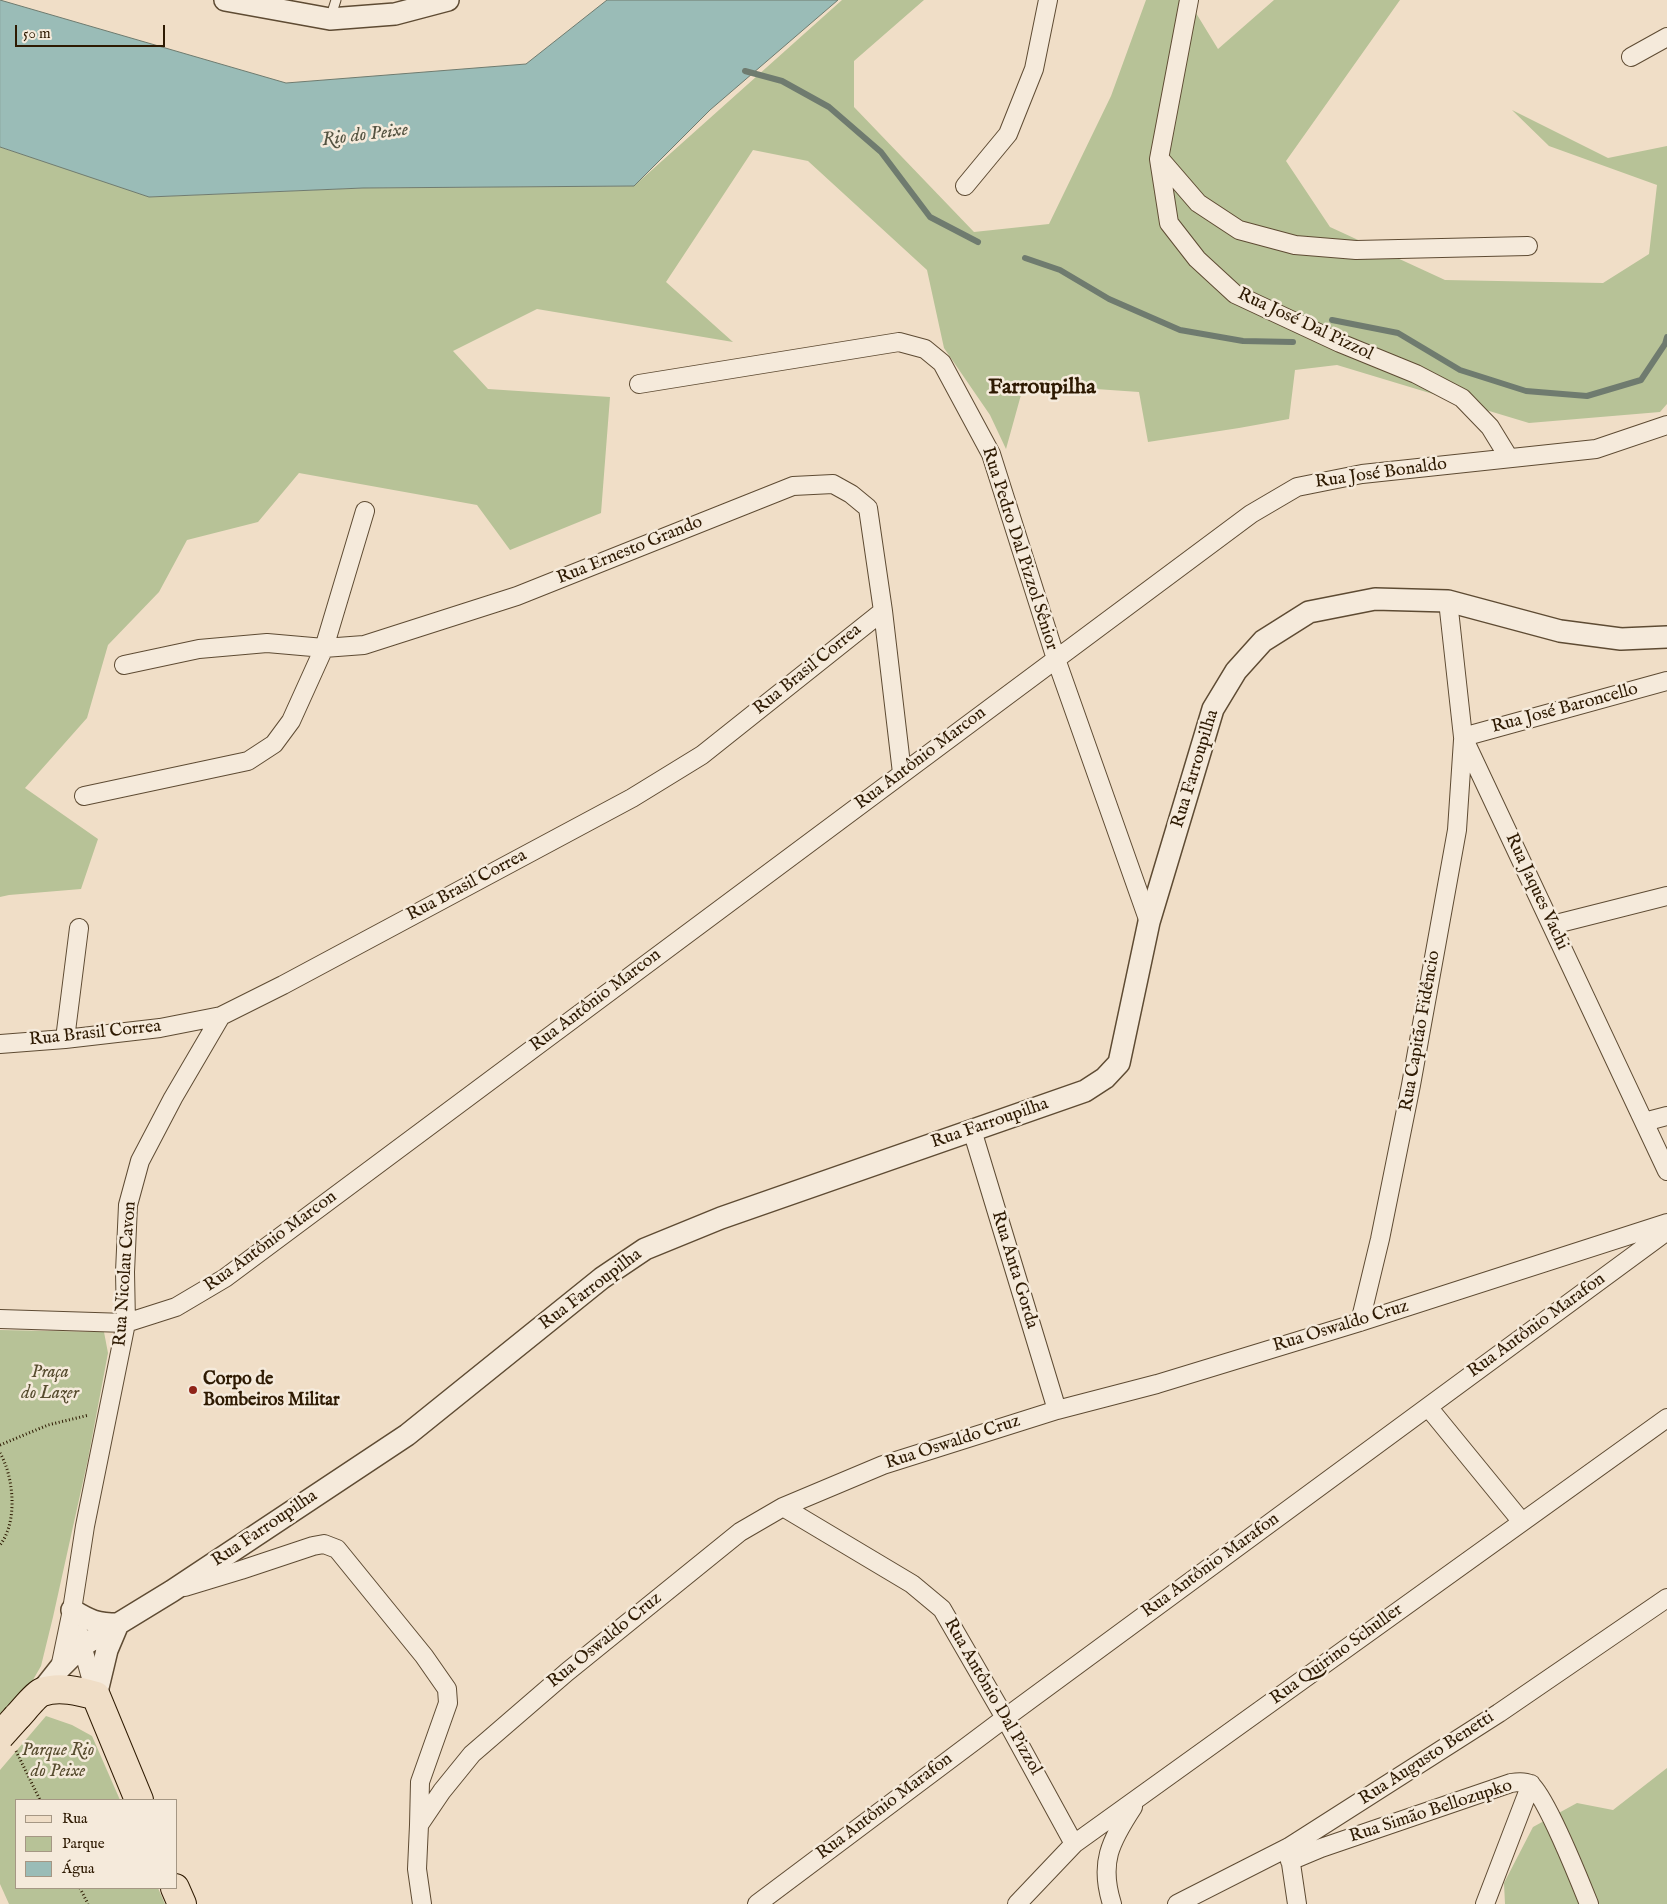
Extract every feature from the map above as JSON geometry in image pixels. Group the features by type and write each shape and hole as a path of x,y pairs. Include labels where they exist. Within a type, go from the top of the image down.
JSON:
{"main road":[{"path":"40,1692 64,1689 96,1696"},
{"name":"Rua Farroupilha","path":"10,1733 40,1692"},
{"name":"Rua Nicolau Cavon","path":"96,1696 139,1799"},
{"path":"175,1889 182,1904"}],"street":[{"path":"225,0 395,14 448,0"},
{"path":"966,186 1008,134 1034,69 1048,0"},
{"name":"Rua José Dal Pizzol","path":"1189,0 1159,159 1169,223 1197,259 1235,294 1340,343 1416,374 1462,398 1490,426 1508,458"},
{"path":"1631,57 1667,37"},
{"path":"1159,159 1198,203 1239,230 1295,245 1356,250 1528,246"},
{"name":"Rua Pedro Dal Pizzol Sênior","path":"639,384 899,342 926,349 942,363 991,454 1056,659 1149,922"},
{"name":"Rua José Bonaldo","path":"1056,659 1252,514 1298,486 1362,474 1596,448 1667,425"},
{"name":"Rua Ernesto Grando","path":"124,665 199,649 267,642 324,648 364,645 517,596 793,486 834,484 851,494 868,508 883,610 902,773"},
{"path":"84,796 248,761 274,744 291,721 324,648 365,511"},
{"name":"Rua Farroupilha","path":"40,1692 82,1646 172,1591 408,1436 602,1278 644,1250 721,1218 1085,1092 1105,1078 1119,1063 1149,922 1213,709 1236,670 1263,640 1309,612 1375,599 1448,601 1560,631 1621,638 1667,636"},
{"name":"Rua Jaques Vachi","path":"1448,601 1463,737 1667,1171"},
{"name":"Rua Brasil Correa","path":"0,1044 65,1040 160,1028 221,1016 292,980 624,802 687,764 883,610"},
{"name":"Rua Antônio Marcon","path":"126,1324 176,1307 225,1278 1056,659"},
{"name":"Rua José Baroncello","path":"1463,737 1667,681"},
{"name":"Rua Capitão Fidêncio","path":"1360,1322 1380,1240 1411,1086 1457,830 1463,737"},
{"path":"1552,926 1667,896"},
{"path":"65,1040 79,928"},
{"name":"Rua Nicolau Cavon","path":"60,1668 72,1610 85,1526 126,1324 125,1272 128,1205 140,1161 173,1098 221,1016"},
{"path":"1644,1122 1667,1116"},
{"name":"Rua Anta Gorda","path":"972,1130 1056,1410"},
{"name":"Rua Oswaldo Cruz","path":"419,1825 442,1791 472,1754 567,1672 740,1532 783,1507 883,1465 1056,1410 1157,1384 1360,1322 1667,1223"},
{"name":"Rua Antônio Marafon","path":"757,1904 1005,1718 1667,1231"},
{"path":"0,1319 126,1324"},
{"path":"1428,1407 1522,1522"},
{"name":"Rua Quirino Schuller","path":"1017,1904 1074,1844 1667,1418"},
{"name":"Rua Antônio Dal Pizzol","path":"783,1507 912,1584 942,1609 1005,1718 1074,1844"},
{"path":"172,1591 324,1544 337,1549 424,1656 447,1689 448,1703 420,1782 417,1869 422,1904"},
{"name":"Rua Augusto Benetti","path":"1177,1904 1289,1854 1667,1598"},
{"path":"72,1610 99,1624 118,1624 107,1650 96,1696"},
{"name":"Rua Nicolau Cavon","path":"72,1610 96,1696"},
{"name":"Rua Simão Bellozupko","path":"1289,1854 1321,1848 1511,1783 1525,1782 1531,1784 1540,1794 1574,1864 1589,1904"},
{"path":"1485,1904 1531,1784"},
{"path":"1112,1904 1107,1886 1107,1860 1116,1833 1137,1800"},
{"path":"1289,1854 1297,1904"}],"path":[{"path":"0,1445 48,1425 84,1417 110,1408"},
{"path":"0,1453 4,1459 11,1486 12,1514 4,1541 0,1545"},
{"path":"10,1733 40,1799"},
{"path":"80,1889 88,1904"}],"green space":[{"path":"842,0 924,0 854,61 854,107 974,232 1049,224 1111,96 1146,0 1188,0 1218,49 1274,0 1400,0 1286,161 1330,227 1445,280 1603,283 1649,254 1657,185 1549,146 1512,110 1608,158 1667,146 1667,404 1660,412 1529,423 1337,365 1295,370 1289,419 1148,442 1139,392 1024,384 1006,449 990,415 944,348 927,270 808,161 753,150 666,282 733,342 537,309 453,351 488,389 610,397 601,513 510,550 477,505 299,473 258,522 187,540 159,592 108,645 87,718 25,788 98,839 81,889 0,897 0,147 150,197 363,188 634,186"},
{"name":"Praça do Lazer","path":"0,1330 104,1332 108,1353 88,1459 41,1666 26,1692 0,1716"},
{"name":"Parque Rio do Peixe","path":"46,1716 72,1725 92,1736 120,1799 15,1799 15,1889 158,1889 165,1904 9,1904 0,1884 0,1770"},
{"path":"1667,1768 1667,1904 1505,1904 1504,1883 1533,1827 1577,1803 1613,1810"}],"water":[{"name":"Rio do Peixe","path":"0,0 286,83 526,64 607,0 838,0 710,110 634,186 363,188 149,197 0,147"}],"waterway":[{"path":"745,71 782,81 829,107 881,152 930,217 978,242"},
{"path":"1025,258 1060,270 1109,299 1180,330 1243,341 1293,342"},
{"path":"1332,320 1398,333 1460,370 1526,391 1587,396 1641,380 1665,344 1667,337"}],"place":[{"name":"Corpo de Bombeiros Militar","path":"193,1390"}],"district":[{"name":"Farroupilha","path":"1042,388"}]}
